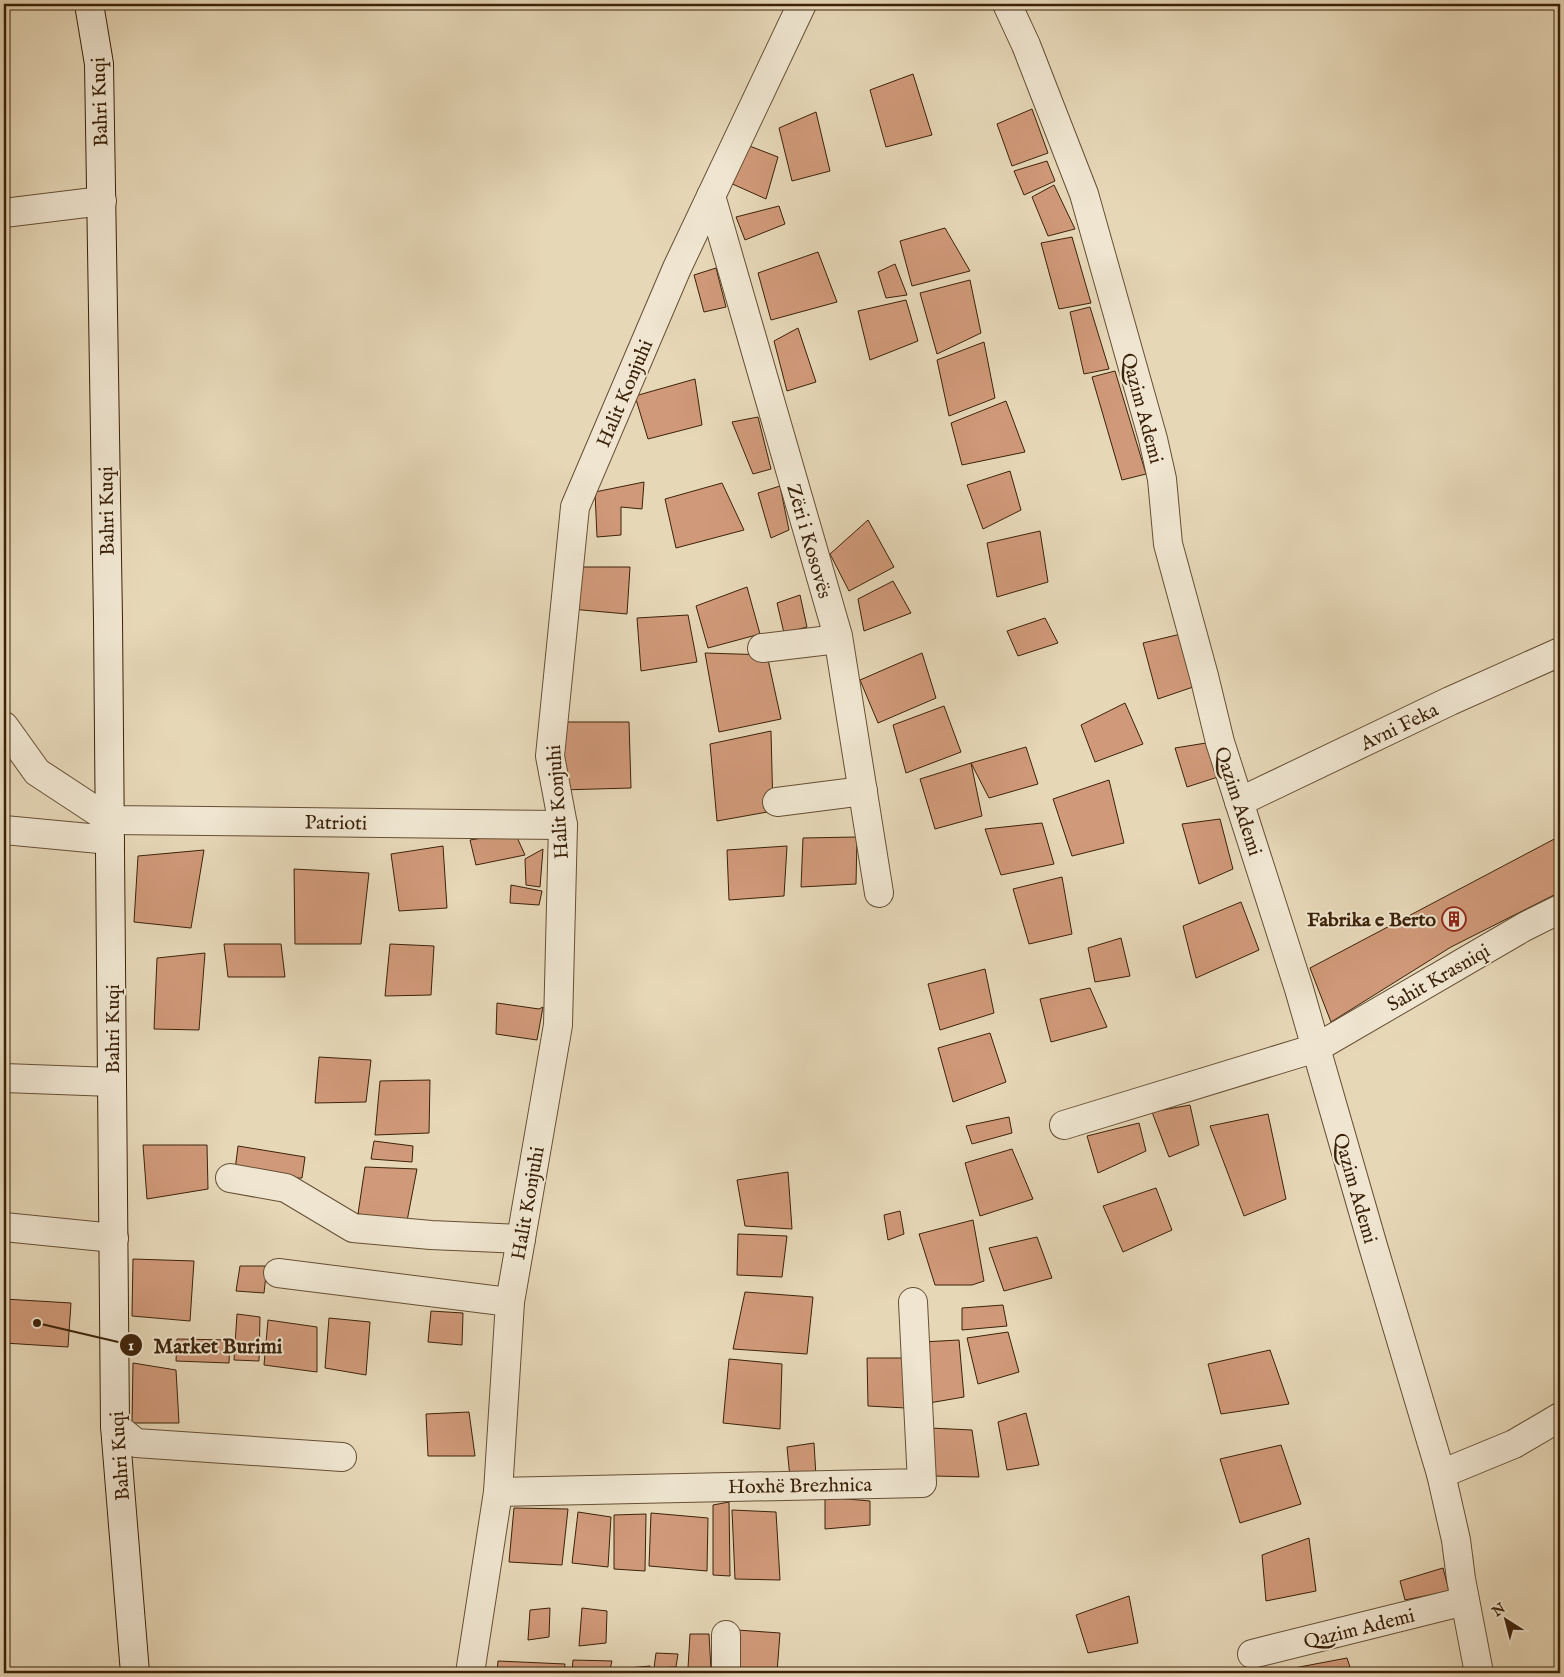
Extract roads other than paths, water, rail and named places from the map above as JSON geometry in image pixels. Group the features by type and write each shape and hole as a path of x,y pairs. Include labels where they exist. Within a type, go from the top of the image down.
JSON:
{"street":[{"name":"Bahri Kuqi","path":"90,4 99,64 102,202 116,1426 135,1673"},
{"name":"Halit Konjuhi","path":"470,1673 498,1492 510,1302 558,1025 563,825 550,756 576,507 673,277 802,4"},
{"name":"Qazim Ademi","path":"1007,4 1026,46 1084,194 1153,439 1162,480 1168,544 1220,742 1289,955 1372,1246 1440,1474 1456,1540 1465,1601 1479,1673"},
{"name":"Zëri i Kosovës","path":"711,196 840,647 879,893"},
{"path":"4,213 102,202"},
{"path":"765,654 840,647"},
{"name":"Avni Feka","path":"1239,802 1450,701 1560,652"},
{"path":"4,726 37,772 110,830"},
{"path":"777,802 863,791"},
{"name":"Patrioti","path":"4,830 563,825"},
{"name":"Sahit Krasniqi","path":"1064,1124 1316,1048 1524,927 1560,909"},
{"path":"4,1078 112,1082"},
{"path":"230,1178 286,1188 353,1228 521,1240"},
{"path":"4,1228 114,1238"},
{"path":"278,1273 510,1302"},
{"name":"Hoxhë Brezhnica","path":"498,1492 922,1483 913,1302"},
{"path":"1440,1474 1514,1444 1560,1417"},
{"path":"116,1426 136,1443 342,1458"},
{"name":"Qazim Ademi","path":"1252,1654 1465,1601"},
{"path":"726,1635 726,1673"}],"place":[{"name":"Fabrika e Berto","path":"1454,919"},
{"name":"Market Burimi","path":"37,1323"}]}
